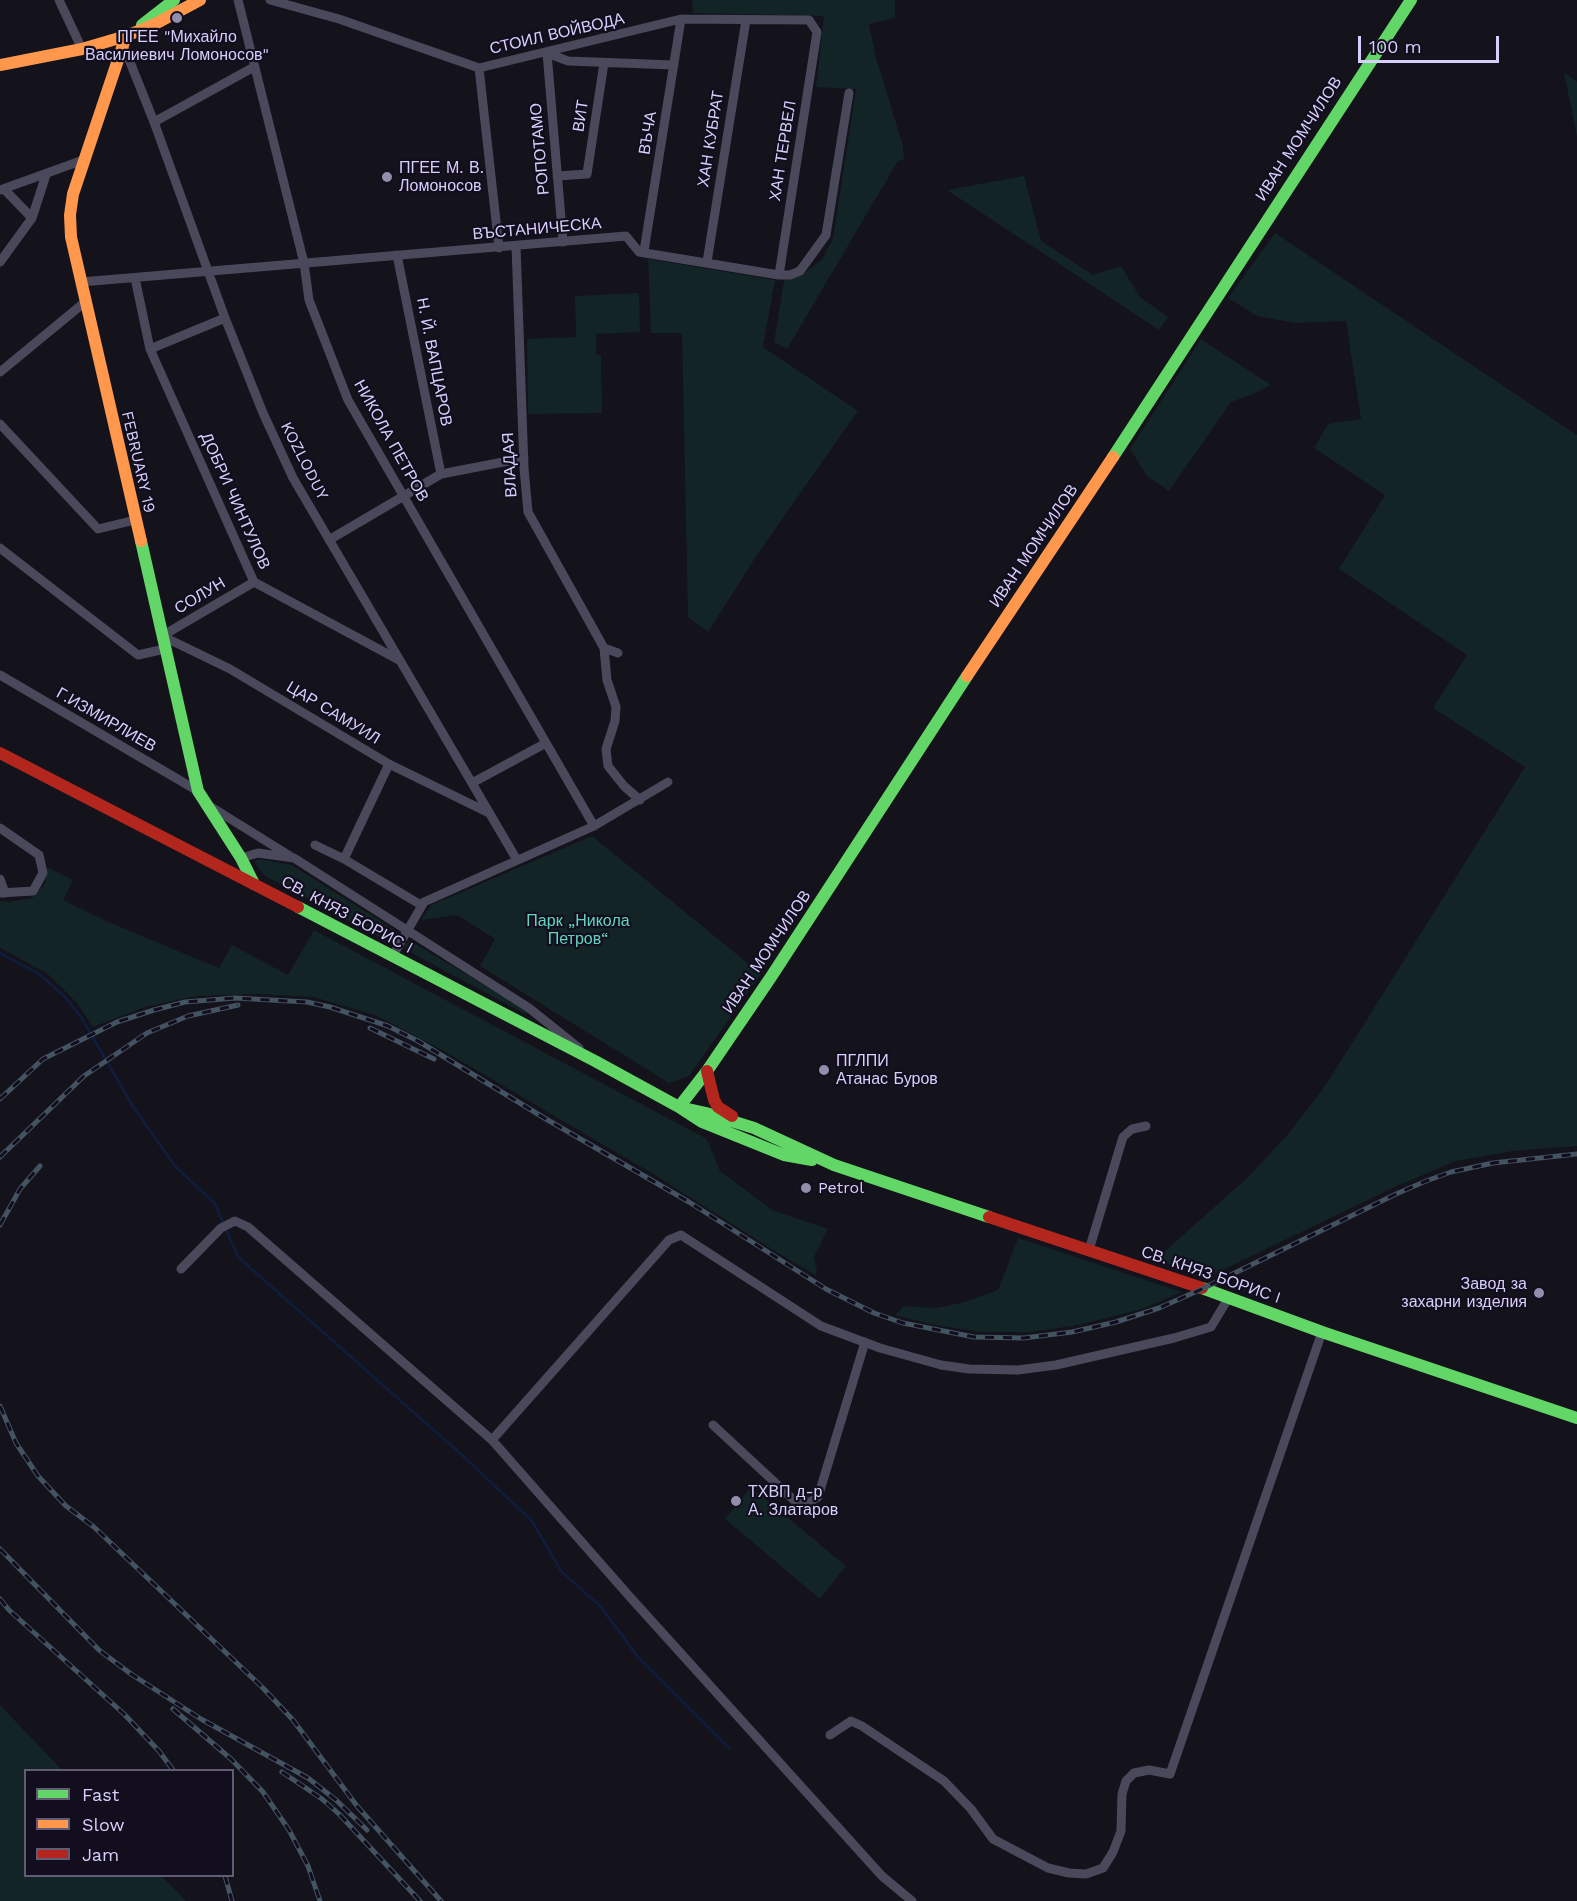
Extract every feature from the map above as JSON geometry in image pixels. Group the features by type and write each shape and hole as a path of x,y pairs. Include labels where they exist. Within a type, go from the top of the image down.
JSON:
{"street":[{"path":"59,0 82,49"},
{"path":"125,42 174,0"},
{"path":"0,64 125,42 200,0"},
{"name":"НИКОЛА ПЕТРОВ","path":"238,0 304,263 309,300 348,400 594,826"},
{"name":"СТОИЛ ВОЙВОДА","path":"270,0 339,19 479,68 681,19 809,20 818,32"},
{"name":"ИВАН МОМЧИЛОВ","path":"679,1107 707,1071 784,957 1036,572 1062,536 1411,0"},
{"name":"ВЪЧА","path":"644,251 681,19"},
{"name":"ХАН КУБРАТ","path":"707,262 746,20"},
{"name":"ХАН ТЕРВЕЛ","path":"779,275 818,32"},
{"name":"KOZLODUY","path":"125,42 225,318 293,478 517,860"},
{"name":"FEBRUARY 19","path":"125,42 73,194 70,214 71,237 198,791 241,858 254,885"},
{"path":"547,52 568,61 674,65"},
{"name":"РОПОТАМО","path":"547,52 563,242"},
{"name":"ВИТ","path":"557,176 587,174 604,63"},
{"path":"154,122 254,66"},
{"path":"479,68 499,248"},
{"path":"779,275 790,275 800,271 826,235 849,93"},
{"path":"32,218 2,190 86,159"},
{"path":"0,262 32,218 46,175"},
{"name":"ВЪСТАНИЧЕСКА","path":"81,282 626,236 639,252 779,275"},
{"name":"ВЛАДАЯ","path":"516,246 528,512 604,648"},
{"name":"Н. Й. ВАПЦАРОВ","path":"397,255 441,474"},
{"name":"ДОБРИ ЧИНТУЛОВ","path":"135,278 150,349 254,582 399,660"},
{"path":"0,372 85,302"},
{"path":"150,349 225,318"},
{"path":"0,424 98,529 135,520"},
{"path":"329,540 441,474 524,458"},
{"path":"0,548 138,655 164,642"},
{"name":"СОЛУН","path":"164,642 254,582"},
{"name":"ЦАР САМУИЛ","path":"164,642 230,669 389,764 489,813"},
{"path":"618,653 604,648 607,680 616,707 615,721 606,749 608,766 624,786 640,800"},
{"name":"Г.ИЗМИРЛИЕВ","path":"0,675 198,791"},
{"path":"472,783 546,743"},
{"name":"СВ. КНЯЗ БОРИС I","path":"0,753 595,1061 702,1122 784,1155 834,1165"},
{"path":"344,859 389,764"},
{"path":"392,957 424,902 594,826 668,782"},
{"path":"208,805 529,1008 595,1061"},
{"path":"0,828 39,855 43,873 33,891 2,893 0,879"},
{"path":"315,845 344,859 421,905"},
{"path":"241,858 258,853 294,858"},
{"path":"707,1071 718,1107 754,1128"},
{"name":"СВ. КНЯЗ БОРИС I","path":"679,1107 754,1128 834,1165 1229,1297 1322,1332 1577,1418"},
{"path":"1089,1250 1123,1137 1132,1129 1146,1126"},
{"path":"181,1269 221,1228 235,1221 248,1227 492,1440 630,1598 882,1876 912,1901"},
{"path":"492,1440 669,1240 681,1235 821,1326 941,1365 969,1369 1018,1370 1047,1366 1211,1327 1229,1297"},
{"path":"830,1735 851,1721 862,1726 944,1781 971,1809 993,1839 1048,1868 1086,1874 1103,1868 1113,1852 1121,1831 1122,1794 1126,1781 1134,1773 1149,1770 1170,1774 1322,1332"},
{"path":"713,1425 796,1502 810,1502 818,1497 865,1342"}],"green space":[{"path":"692,0 895,0 895,18 869,24 875,54 903,146 904,160 898,161 787,349 774,342 784,281 805,273 822,259 833,238 856,89 816,87 824,16 693,13"},
{"path":"1564,72 1577,82 1577,137"},
{"path":"1024,176 1041,241 1093,275 1121,266 1140,297 1168,317 1159,330 947,190"},
{"path":"1275,233 1577,435 1577,1146 1513,1151 1456,1161 1395,1187 1208,1277 1155,1260 1247,1178 1289,1133 1325,1086 1525,767 1433,708 1467,655 1339,569 1385,495 1314,448 1328,424 1361,419 1346,321 1295,323 1257,316 1228,298"},
{"path":"648,259 775,280 763,347 858,411 759,552 708,632 688,617 682,333 651,333"},
{"path":"639,293 640,332 596,334 596,355 601,355 602,413 528,414 527,339 576,337 575,296"},
{"path":"1201,339 1271,385 1231,402 1169,491 1147,476 1130,449"},
{"name":"Парк „Никола Петров“","path":"592,836 761,974 689,1076 669,1083 480,966 495,939 457,915 421,920 431,905"},
{"path":"259,859 292,865 401,934 394,945 265,876 254,862"},
{"path":"47,867 73,880 63,900 106,921 219,968 232,945 288,975 314,930 707,1139 720,1171 772,1210 828,1229 814,1257 817,1272 815,1275 653,1174 444,1051 375,1015 313,997 258,994 196,996 145,1007 93,1027 77,1003 48,974 0,948 0,901 9,902 32,898 45,884"},
{"path":"409,940 528,1011 527,1015 404,949"},
{"path":"1018,1238 1182,1292 1145,1308 1111,1317 1073,1326 1030,1332 980,1332 930,1324 895,1315 904,1306 934,1308 962,1303 998,1290"},
{"path":"751,1487 846,1566 820,1599 725,1519"},
{"path":"0,1705 61,1769 24,1769 24,1877 163,1877 186,1901 0,1901"}],"waterway":[{"path":"0,953 39,974 64,996 81,1017 132,1105 175,1166 215,1204 238,1257 463,1456 532,1521 561,1571 601,1607 638,1657 730,1749"}],"railway":[{"path":"0,1099 43,1059 117,1022 154,1010 185,1002 235,998 307,1002 330,1007 388,1026 418,1041 689,1202 826,1289 874,1313 903,1323 974,1337 1024,1338 1072,1332 1116,1322 1159,1308 1202,1289 1426,1181 1451,1172 1493,1163 1577,1154"},
{"path":"0,1157 84,1076 147,1033 188,1016 238,1005"},
{"path":"370,1028 434,1059"},
{"path":"0,1225 20,1189 40,1166"},
{"path":"0,1406 16,1443 38,1476 66,1506 94,1527 263,1688 293,1720 357,1806 441,1901"},
{"path":"0,1549 99,1650 131,1674 201,1719 308,1778 336,1800 367,1830"},
{"path":"0,1599 9,1610 124,1714 159,1751 172,1769"},
{"path":"173,1709 231,1759 263,1792 289,1830 308,1866 320,1901"},
{"path":"282,1772 322,1799 339,1814 420,1901"},
{"path":"225,1877 232,1901"}],"traffic: fast":[{"path":"142,25 174,0"},
{"path":"1113,457 1411,0"},
{"path":"141,541 198,791 241,858 254,884"},
{"path":"679,1107 707,1071 771,977 967,676"},
{"path":"298,907 595,1061 702,1122 784,1155 812,1160"},
{"path":"679,1107 754,1128 834,1165 989,1217"},
{"path":"1202,1288 1322,1332 1577,1418"}],"traffic: slow":[{"path":"0,65 82,49 126,36 155,24 200,0"},
{"path":"126,36 73,194 70,215 71,237 141,541"},
{"path":"967,676 1113,457"}],"traffic: jam":[{"path":"0,753 298,907"},
{"path":"707,1071 714,1100 718,1107 732,1116"},
{"path":"989,1217 1202,1288"}],"place":[{"name":"ПГЕЕ \"Михайло Василиевич Ломоносов\"","path":"177,18"},
{"name":"ПГЕЕ М. В. Ломоносов","path":"387,177"},
{"name":"ПГЛПИ Атанас Буров","path":"824,1070"},
{"name":"Petrol","path":"806,1188"},
{"name":"Завод за захарни изделия","path":"1539,1293"},
{"name":"ТХВП д-р А. Златаров","path":"736,1501"}]}
